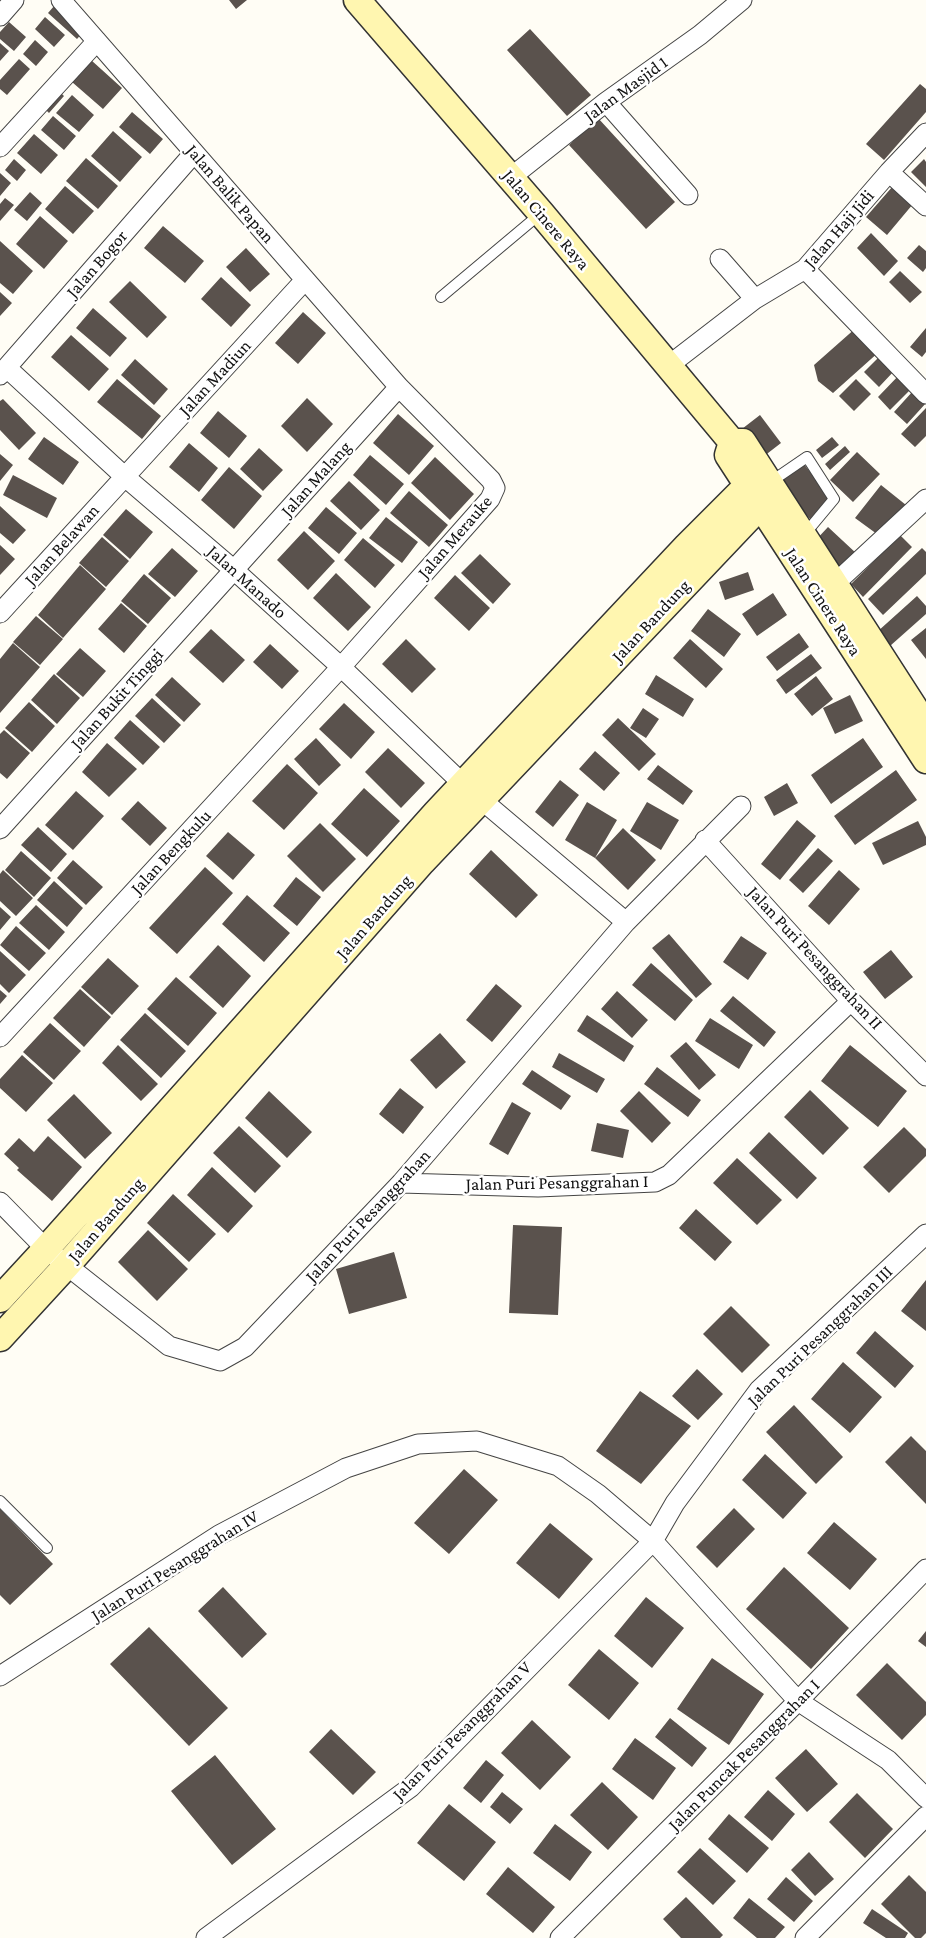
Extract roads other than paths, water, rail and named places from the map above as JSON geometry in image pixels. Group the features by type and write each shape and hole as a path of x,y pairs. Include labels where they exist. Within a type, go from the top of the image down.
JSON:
{"street":[{"path":"0,16 14,0"},
{"name":"Jalan Balik Papan","path":"61,0 399,387"},
{"name":"Jalan Cinere Raya","path":"358,0 732,442 728,455 759,492 826,589 926,726"},
{"name":"Jalan Masjid 1","path":"510,178 606,102 700,35 742,0"},
{"path":"0,147 97,41"},
{"path":"606,102 688,195"},
{"name":"Jalan Haji Jidi","path":"668,366 755,299 805,269 889,172 926,133"},
{"name":"Jalan Bogor","path":"4,372 194,153"},
{"path":"889,172 926,206"},
{"path":"720,259 755,299"},
{"path":"805,269 926,394"},
{"name":"Jalan Madiun","path":"124,476 305,280"},
{"name":"Jalan Manado","path":"4,372 234,570 341,667 473,792"},
{"name":"Jalan Malang","path":"234,570 399,387"},
{"name":"Jalan Merauke","path":"341,667 493,494 494,488 490,480 399,387"},
{"name":"Jalan Belawan","path":"0,613 124,476"},
{"name":"Jalan Cinere Raya","path":"759,492 804,536 826,589 926,760"},
{"name":"Jalan Bandung","path":"0,1338 67,1265 422,862 473,792 759,492"},
{"path":"826,589 926,499"},
{"name":"Jalan Bukit Tinggi","path":"0,829 234,570"},
{"name":"Jalan Bengkulu","path":"0,1037 341,667"},
{"path":"473,792 626,922"},
{"name":"Jalan Bandung","path":"0,1299 436,813 473,792"},
{"name":"Jalan Puri Pesanggrahan","path":"0,1202 46,1249 169,1346 220,1360 245,1347 401,1183 626,922 741,806"},
{"name":"Jalan Puri Pesanggrahan II","path":"706,840 851,1001 926,1076"},
{"name":"Jalan Puri Pesanggrahan I","path":"401,1183 538,1187 655,1182 669,1175 851,1001"},
{"name":"Jalan Puri Pesanggrahan III","path":"653,1541 675,1503 759,1390 926,1234"},
{"name":"Jalan Puri Pesanggrahan IV","path":"0,1676 219,1534 346,1468 418,1444 477,1441 558,1466 598,1494 653,1541 798,1701 888,1760 926,1798"},
{"name":"Jalan Puri Pesanggrahan V","path":"206,1938 411,1787 653,1541"},
{"name":"Jalan Puncak Pesanggrahan I","path":"560,1938 798,1701 926,1569"},
{"path":"805,1938 926,1816"}],"lane":[{"path":"441,297 540,213"},
{"path":"759,492 807,457 834,499 804,536"},
{"path":"0,1501 47,1548"}]}
